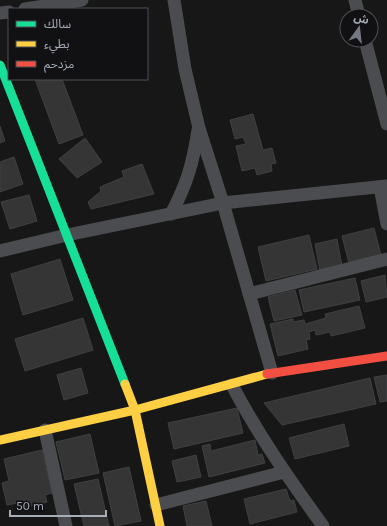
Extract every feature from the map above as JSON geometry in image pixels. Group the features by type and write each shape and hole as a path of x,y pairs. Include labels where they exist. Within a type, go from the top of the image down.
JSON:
{"street":[{"path":"31,8 82,0"},
{"path":"174,0 185,69 198,128 223,203 272,373"},
{"path":"367,48 387,124"},
{"path":"0,65 135,410 160,526"},
{"path":"170,214 184,191 193,164 198,128"},
{"path":"0,251 67,234 223,203 383,186 387,224"},
{"path":"249,294 387,259"},
{"path":"0,440 135,410 272,373 387,356"},
{"path":"232,385 249,417 284,472 323,526"},
{"path":"45,430 66,526"},
{"path":"156,505 284,472"}],"building":[{"path":"35,80 62,80 83,135 59,144"},
{"path":"253,114 263,150 272,148 276,163 271,164 272,171 257,175 255,168 242,171 236,146 246,144 243,137 235,139 230,120"},
{"path":"0,126 5,141 0,143"},
{"path":"85,138 102,162 77,178 59,159"},
{"path":"14,157 23,184 0,192 0,162"},
{"path":"142,164 154,194 91,209 88,202 101,191 100,187 124,177 122,171"},
{"path":"29,195 37,221 10,229 1,202"},
{"path":"374,228 382,259 350,267 342,236"},
{"path":"309,235 317,269 266,281 258,247"},
{"path":"337,239 342,266 320,271 315,244"},
{"path":"60,259 73,300 23,315 11,274"},
{"path":"385,275 387,297 366,302 361,281"},
{"path":"355,278 360,300 304,312 299,290"},
{"path":"295,290 302,315 274,321 268,297"},
{"path":"359,306 365,328 331,336 330,332 316,335 315,330 309,332 310,339 306,340 308,349 278,356 270,324 293,319 293,322 304,320 305,324 326,318 325,314"},
{"path":"83,318 93,350 25,371 15,339"},
{"path":"81,368 88,393 64,400 57,375"},
{"path":"387,375 387,401 380,402 374,377"},
{"path":"370,378 376,404 282,425 264,403"},
{"path":"237,408 243,433 174,449 168,423"},
{"path":"344,424 349,446 295,459 289,438"},
{"path":"90,434 99,473 65,480 56,442"},
{"path":"255,440 258,455 262,454 265,463 209,477 202,446 210,444 211,451"},
{"path":"42,450 52,493 45,495 47,502 19,509 18,503 7,505 2,483 9,481 4,459"},
{"path":"196,455 201,477 177,482 172,461"},
{"path":"129,467 141,521 115,526 103,473"},
{"path":"98,479 109,526 84,526 74,484"},
{"path":"286,489 290,501 294,500 297,512 250,524 244,499"},
{"path":"206,501 212,526 187,526 183,506"}],"traffic: fast":[{"path":"0,65 125,384"}],"traffic: slow":[{"path":"0,440 135,410 267,374"},
{"path":"125,384 135,410 160,526"}],"traffic: jam":[{"path":"267,374 387,356"}]}
